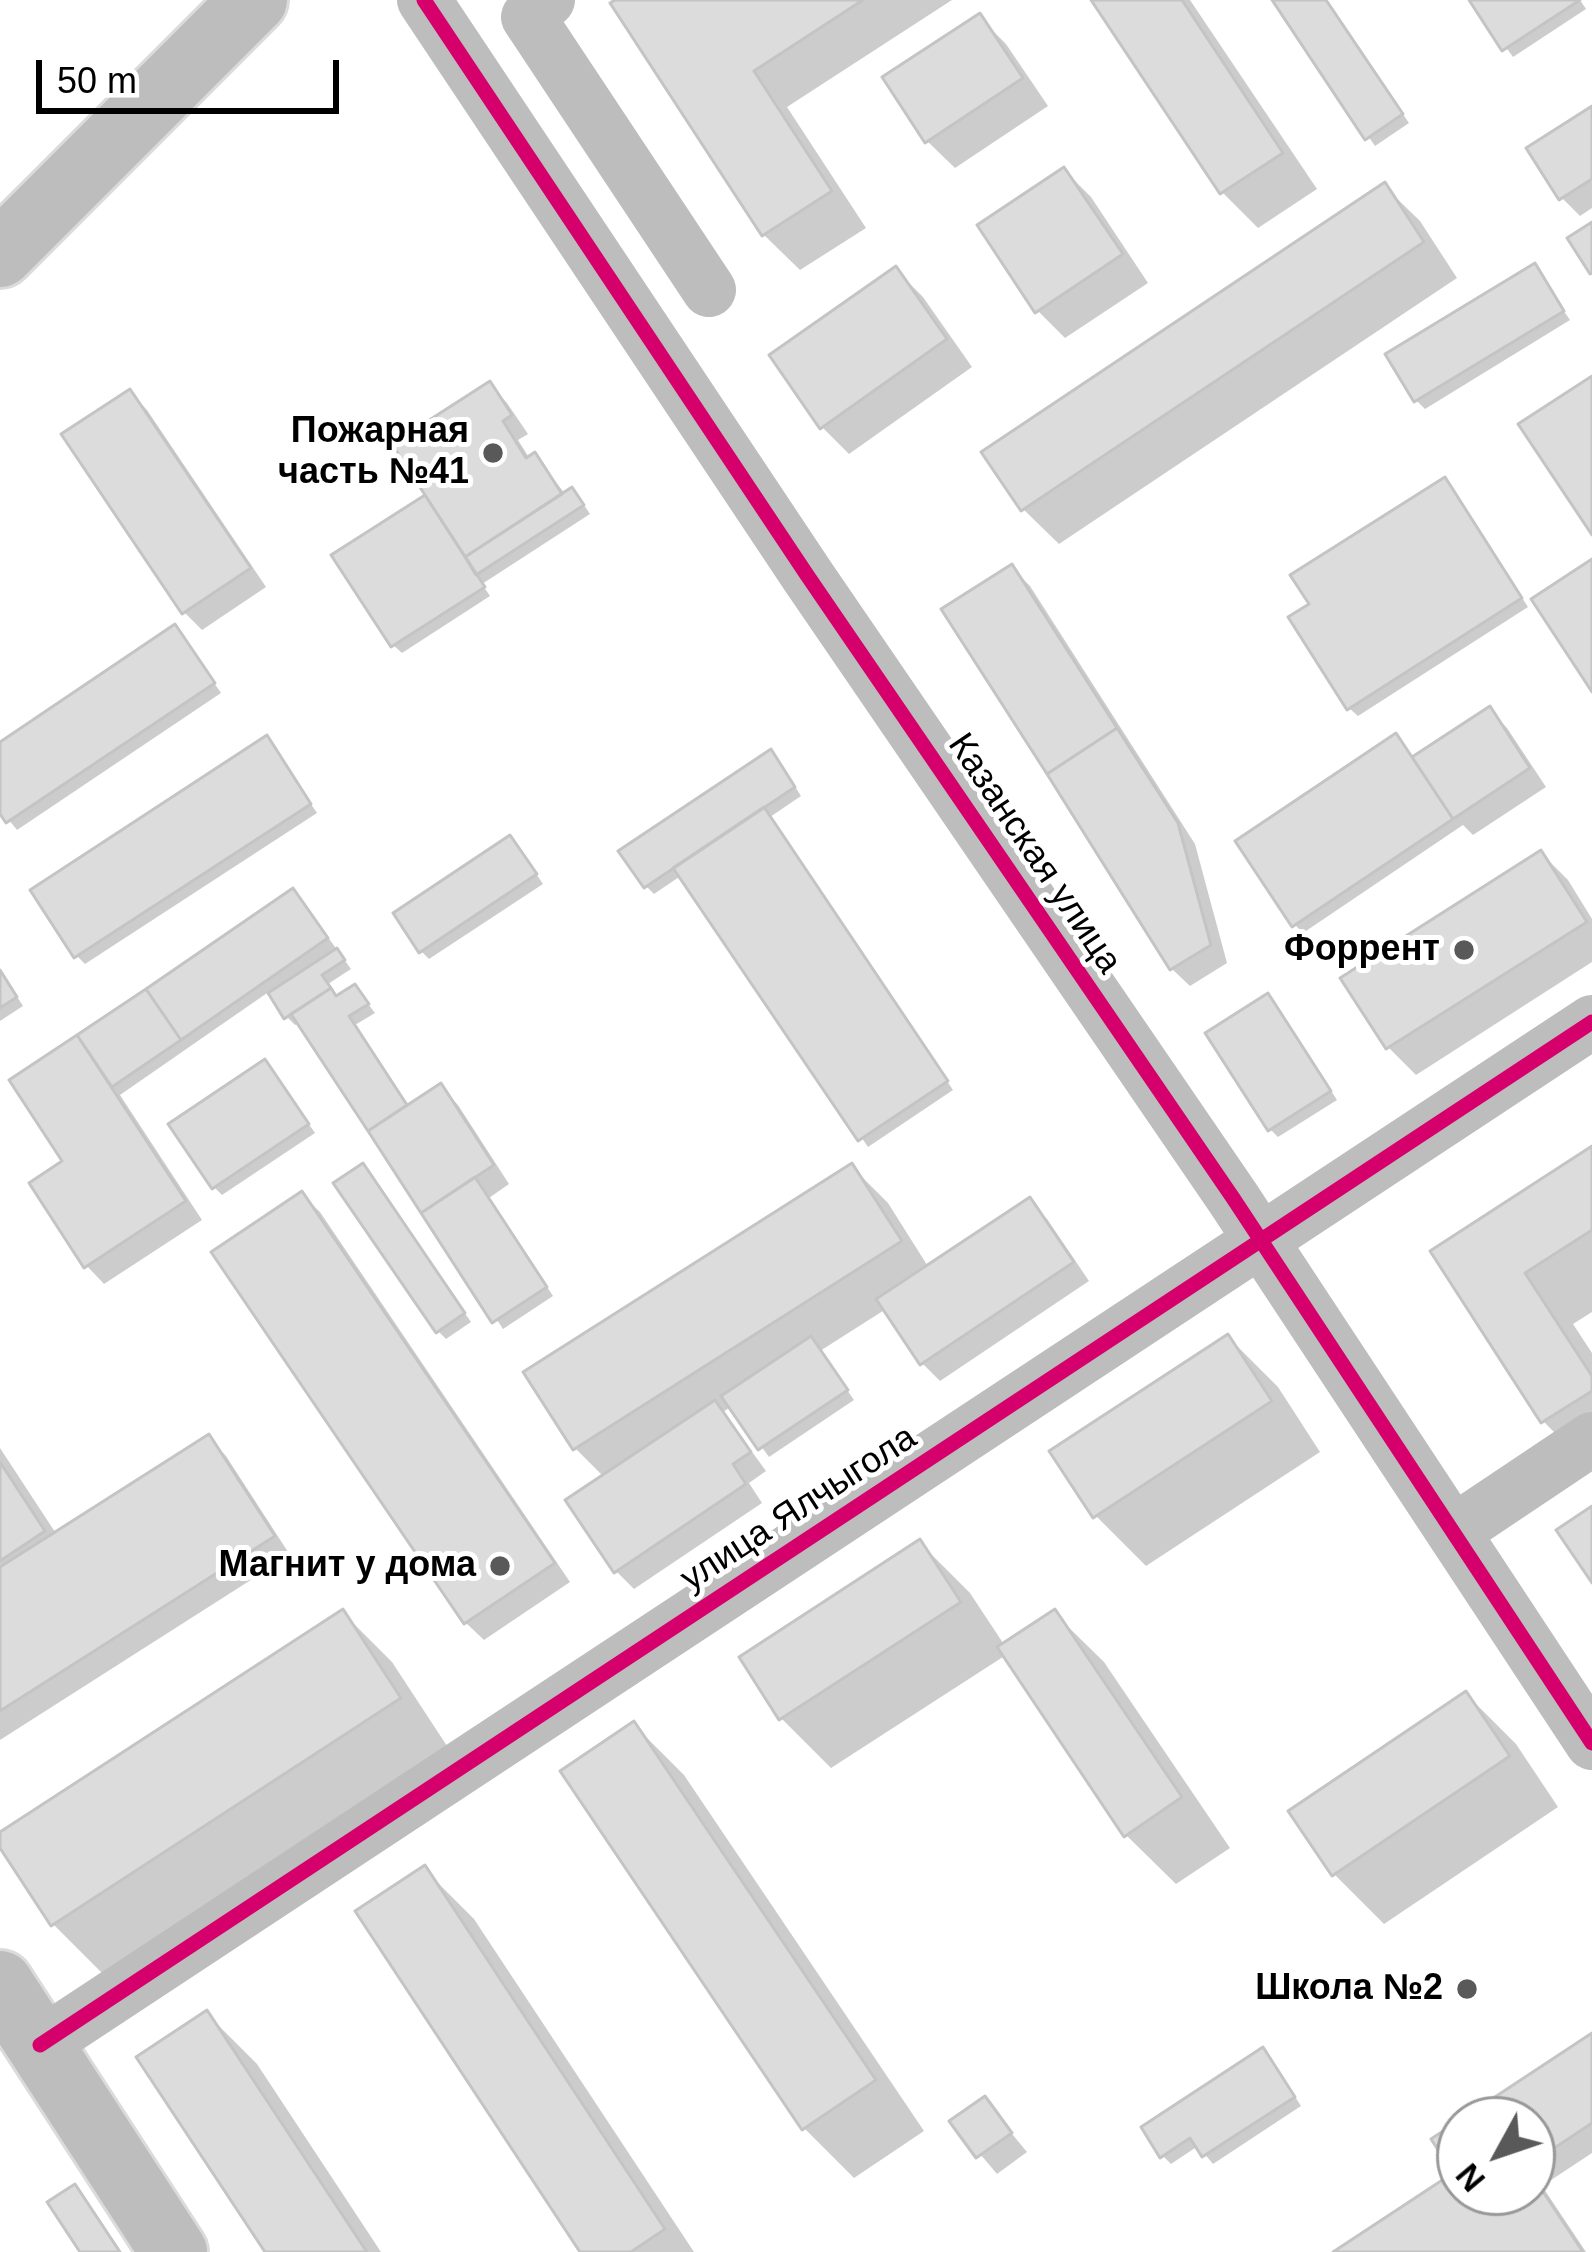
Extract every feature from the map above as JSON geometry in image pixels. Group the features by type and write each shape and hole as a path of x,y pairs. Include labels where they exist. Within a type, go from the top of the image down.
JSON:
{"main road":[{"path":"0,254 254,0"},
{"path":"0,1984 174,2252"}],"street":[{"name":"Казанская улица","path":"424,0 1453,1532 1572,1668 1592,1743"},
{"path":"548,0 529,17 709,290"},
{"name":"улица Ялчыгола","path":"40,2045 1592,1022"},
{"path":"1453,1532 1592,1438"}],"building":[{"path":"863,0 754,71 832,191 762,236 610,3"},
{"path":"1091,0 1182,0 1283,153 1220,194"},
{"path":"1272,0 1326,0 1403,114 1365,140"},
{"path":"1469,0 1580,0 1502,51"},
{"path":"980,13 1023,78 925,143 882,77"},
{"path":"1592,106 1592,179 1559,200 1526,148"},
{"path":"1064,167 1123,254 1035,313 977,225"},
{"path":"1385,182 1424,242 1021,511 981,452"},
{"path":"1592,222 1592,273 1590,274 1567,238"},
{"path":"1535,263 1564,311 1414,402 1385,354"},
{"path":"896,266 947,339 820,429 769,355"},
{"path":"1592,376 1592,535 1518,424"},
{"path":"490,381 512,415 503,421 526,458 535,452 562,494 465,557 392,444"},
{"path":"130,389 251,568 182,614 61,434"},
{"path":"1445,477 1522,598 1347,710 1288,617 1309,604 1290,575"},
{"path":"572,487 584,505 476,575 465,557"},
{"path":"425,495 485,587 391,647 331,555"},
{"path":"1592,559 1592,692 1531,599"},
{"path":"1012,564 1117,728 1047,774 941,609"},
{"path":"175,624 215,683 6,823 0,814 0,742"},
{"path":"1490,706 1530,768 1453,819 1412,757"},
{"path":"1117,728 1178,823 1211,945 1170,970 1047,774"},
{"path":"1396,733 1453,819 1292,927 1235,841"},
{"path":"267,735 311,804 74,958 30,890"},
{"path":"771,749 795,787 644,888 618,851"},
{"path":"764,807 948,1081 858,1141 673,868"},
{"path":"510,835 537,874 419,953 393,913"},
{"name":"Форрент","path":"1541,850 1587,922 1386,1049 1340,978"},
{"path":"293,888 328,938 181,1040 146,989"},
{"path":"337,948 345,960 322,975 331,988 284,1019 268,993"},
{"path":"0,970 17,997 0,1008"},
{"path":"355,984 369,1004 349,1016 407,1105 368,1131 291,1014 331,988 336,996"},
{"path":"146,989 181,1040 112,1087 77,1035"},
{"path":"1268,993 1331,1091 1268,1131 1205,1033"},
{"path":"77,1035 186,1201 84,1268 29,1183 62,1161 9,1080"},
{"path":"265,1059 309,1124 212,1189 168,1124"},
{"path":"441,1083 494,1165 421,1213 368,1131"},
{"path":"1592,1146 1592,1230 1525,1273 1592,1376 1592,1391 1541,1423 1430,1251"},
{"path":"363,1163 465,1313 436,1333 333,1183"},
{"path":"852,1163 902,1241 573,1450 523,1372"},
{"path":"475,1177 547,1287 492,1323 421,1213"},
{"path":"302,1191 555,1563 464,1624 211,1252"},
{"path":"1030,1197 1074,1262 920,1365 876,1299"},
{"path":"1228,1334 1272,1401 1093,1518 1049,1451"},
{"path":"811,1336 848,1390 758,1450 721,1396"},
{"path":"715,1400 751,1452 733,1464 746,1484 614,1573 565,1500"},
{"path":"209,1434 275,1536 0,1711 0,1567"},
{"path":"0,1462 45,1531 0,1561"},
{"path":"1592,1506 1592,1583 1556,1530"},
{"path":"920,1539 961,1602 779,1720 739,1657"},
{"path":"343,1609 401,1698 51,1926 0,1848 0,1832"},
{"path":"1055,1609 1182,1797 1124,1837 997,1647"},
{"path":"1466,1691 1510,1756 1332,1876 1288,1811"},
{"path":"634,1721 876,2080 802,2130 560,1771"},
{"path":"425,1865 665,2229 631,2252 580,2252 355,1911"},
{"path":"207,2010 367,2252 265,2252 136,2057"},
{"path":"1592,2033 1592,2123 1556,2147 1556,2096 1496,2096"},
{"path":"1263,2047 1295,2097 1202,2157 1190,2138 1160,2158 1141,2127"},
{"path":"985,2096 1012,2133 976,2158 949,2121"},
{"path":"75,2184 120,2252 80,2252 47,2202"},
{"path":"1436,2184 1436,2216 1556,2216 1556,2211 1583,2252 1333,2252"}],"cycle path":[{"path":"424,0 807,575 1233,1198 1592,1743"},
{"path":"40,2045 1592,1022"}],"place":[{"name":"Пожарная часть №41","path":"493,453"},
{"name":"Форрент","path":"1464,950"},
{"name":"Магнит у дома","path":"500,1566"},
{"name":"Школа №2","path":"1467,1989"}]}
